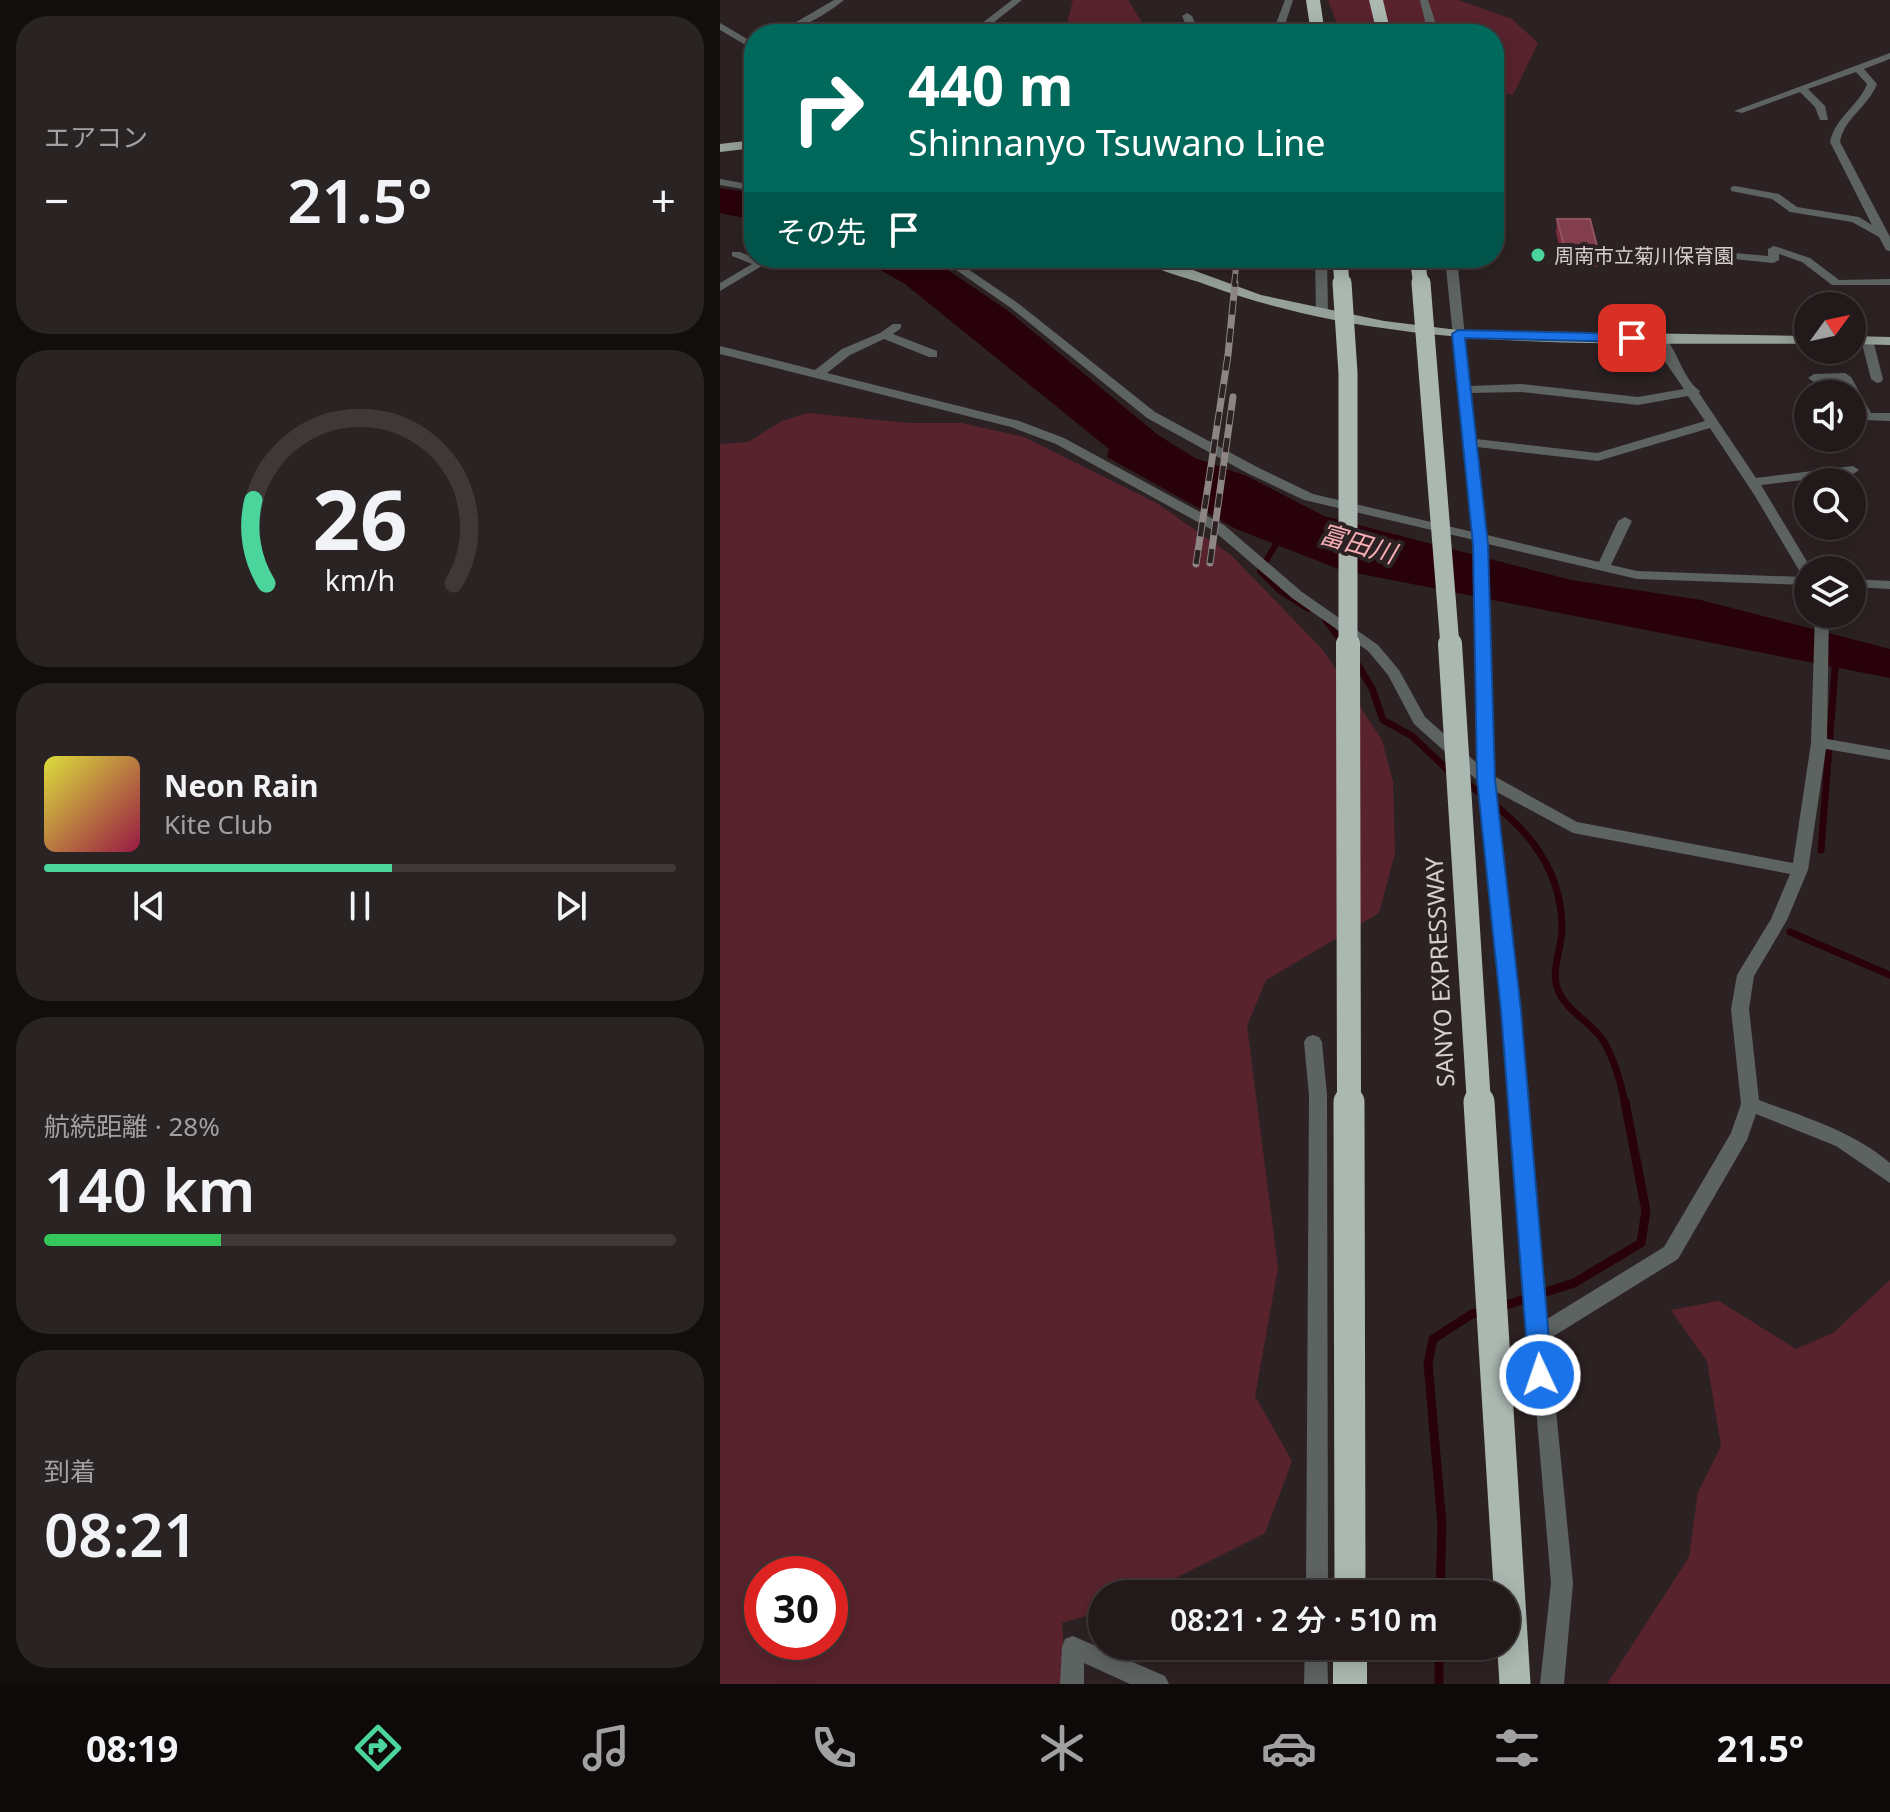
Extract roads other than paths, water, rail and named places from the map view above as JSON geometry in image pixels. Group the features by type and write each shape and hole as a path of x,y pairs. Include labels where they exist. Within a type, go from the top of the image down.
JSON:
{"highway":[{"path":"1313,0 1317,24"},
{"path":"1376,0 1382,24"},
{"path":"1341,268 1348,373 1350,1580"},
{"name":"SANYO EXPRESSWAY","path":"1418,268 1426,322 1462,792 1484,1212 1515,1684"},
{"path":"1350,1660 1350,1684"}],"main road":[{"path":"720,148 744,144"},
{"path":"1174,268 1257,298 1322,314 1458,334 1794,340"},
{"path":"1866,340 1890,341"}],"street":[{"path":"798,24 840,0"},
{"path":"986,24 1018,0"},
{"path":"1281,24 1289,0"},
{"path":"1424,0 1428,24"},
{"path":"1187,16 1191,24"},
{"path":"720,26 744,39"},
{"path":"1739,111 1890,56"},
{"path":"1858,68 1872,84 1870,92 1845,118 1835,142 1890,248"},
{"path":"1803,89 1820,106 1824,118"},
{"path":"720,182 744,186"},
{"path":"1735,189 1768,195 1791,205 1794,210 1862,221 1883,234"},
{"path":"1875,219 1890,216"},
{"path":"1734,256 1773,260 1774,249 1806,260 1836,283 1890,282"},
{"path":"736,254 744,257"},
{"path":"720,288 753,268"},
{"path":"960,268 1015,306 1151,415 1309,497 1480,541 1666,578 1794,581"},
{"path":"1321,268 1322,314"},
{"path":"1452,268 1480,541 1486,779 1511,1011 1562,1583 1552,1684"},
{"path":"818,374 846,352 897,326"},
{"path":"884,335 933,354"},
{"path":"1660,338 1672,363 1694,391 1797,556"},
{"path":"720,350 1015,424 1060,441 1219,528 1297,595 1373,648 1394,673 1419,720 1486,779 1573,827 1800,870"},
{"path":"1866,355 1877,379"},
{"path":"1814,378 1845,377 1867,417 1890,417"},
{"path":"1465,390 1521,388 1638,401 1694,391"},
{"path":"1469,442 1598,457 1712,423"},
{"path":"1752,482 1794,477"},
{"path":"1603,567 1625,521"},
{"path":"1866,584 1890,585"},
{"path":"1538,1335 1671,1253 1740,1135 1750,1104 1740,1009 1746,975 1779,920 1800,870 1819,743 1822,628"},
{"path":"1819,743 1890,755"},
{"path":"1313,1042 1318,1111 1317,1580"},
{"path":"1750,1104 1838,1138 1878,1162 1890,1175"},
{"path":"1072,1684 1073,1647 1157,1684"},
{"path":"1316,1660 1316,1684"}],"water":[{"path":"720,188 744,192 744,218 720,213"},
{"name":"富田川","path":"877,268 945,268 1007,310 1158,435 1195,458 1247,476 1324,516 1571,580 1701,600 1794,624 1794,628 1809,628 1890,649 1890,678 1341,570 1236,529 1107,457 1109,449 905,284"}],"waterway":[{"path":"1279,539 1260,571 1280,591 1308,609"},
{"path":"1325,620 1342,642"},
{"path":"1821,850 1836,657"},
{"path":"1356,662 1372,688 1383,720 1412,736 1451,773"},
{"path":"1465,782 1519,826 1545,861 1560,904 1562,936 1555,975 1558,990 1567,1004 1603,1040 1617,1071 1625,1104"},
{"path":"1790,932 1890,975"},
{"path":"1500,1307 1574,1283 1641,1243 1646,1211 1625,1102"},
{"path":"1440,1580 1442,1524 1428,1364 1433,1339 1472,1314 1485,1311"},
{"path":"1439,1660 1439,1684"}],"railway":[{"path":"1234,285 1236,268"},
{"path":"1196,564 1228,355 1235,283"},
{"path":"1210,563 1233,397"}],"place":[{"name":"周南市立菊川保育園","path":"1538,255"}]}
